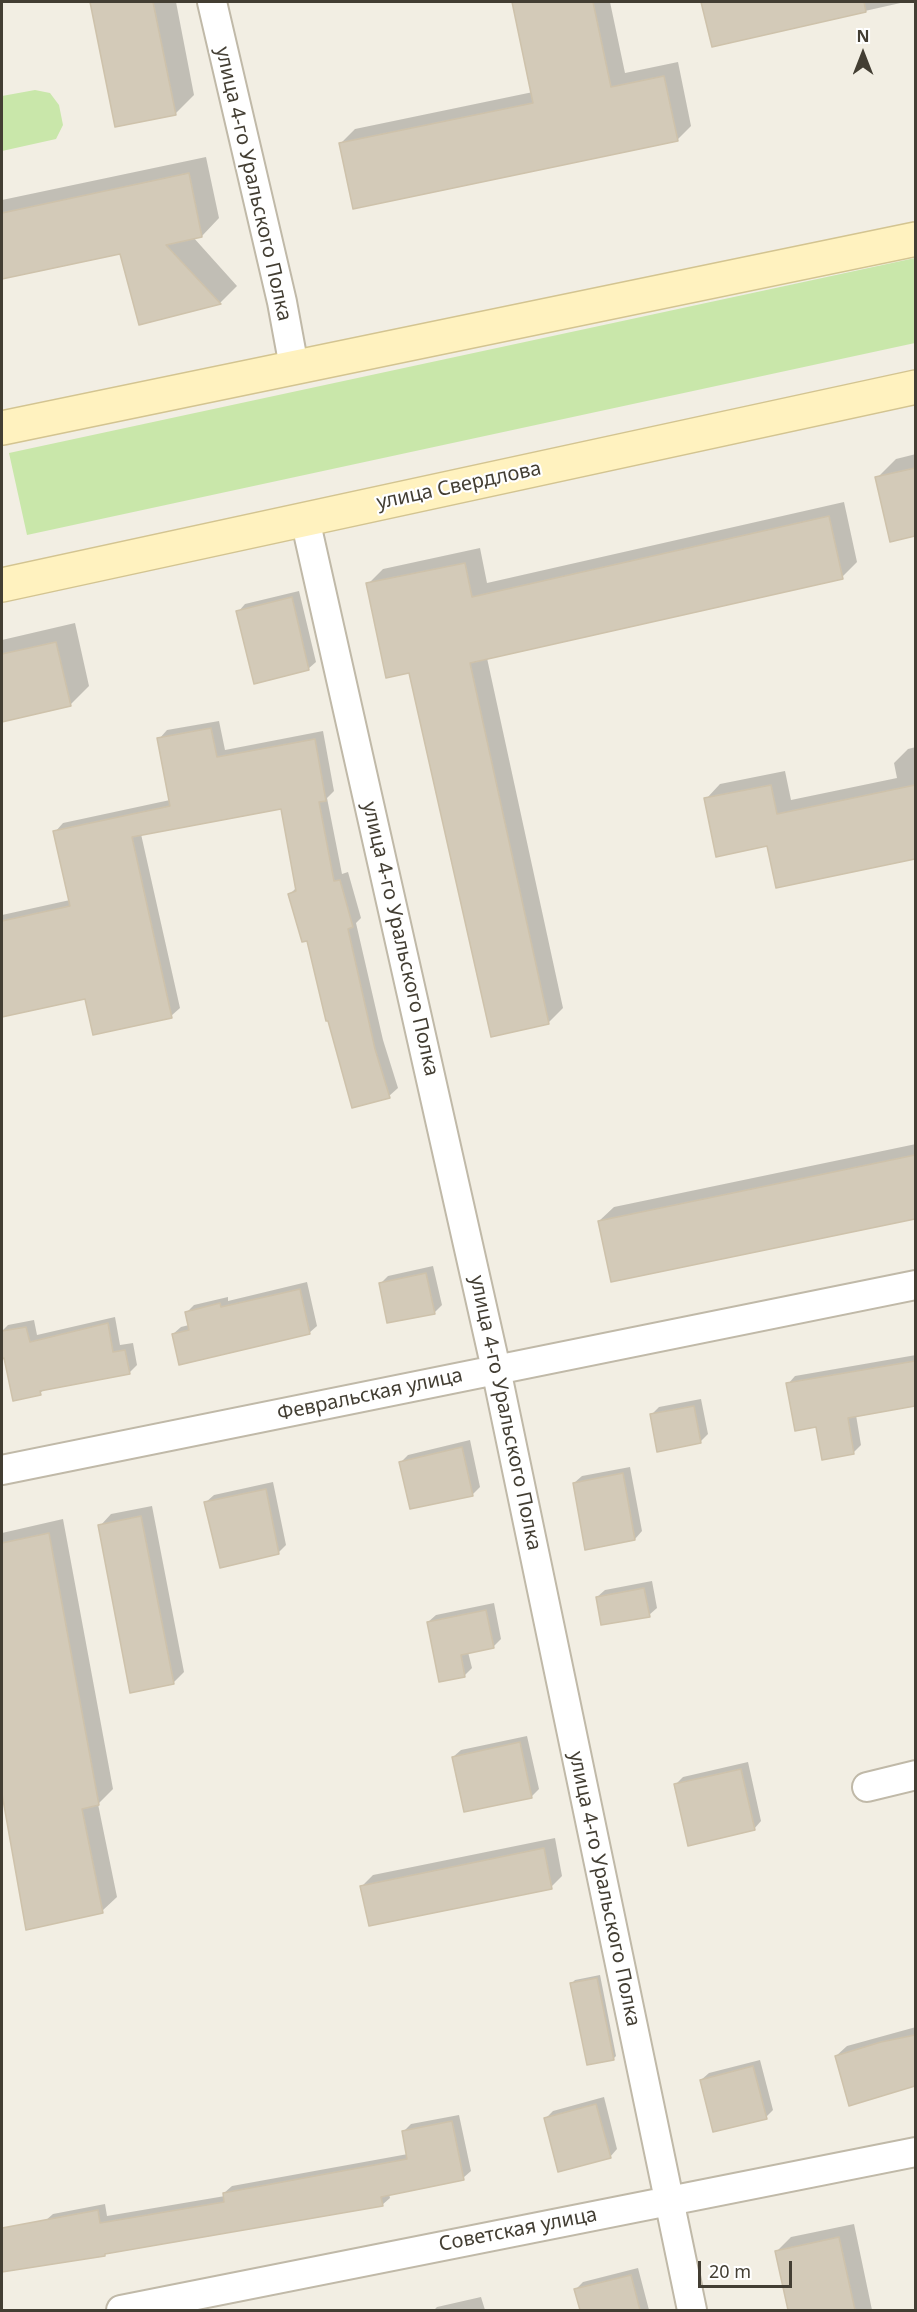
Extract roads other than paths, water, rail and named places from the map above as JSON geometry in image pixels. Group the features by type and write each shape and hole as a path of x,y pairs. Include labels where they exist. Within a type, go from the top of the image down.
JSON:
{"main road":[{"path":"2,428 915,239"},
{"name":"улица Свердлова","path":"2,585 915,387"}],"street":[{"name":"улица 4-го Уральского Полка","path":"212,2 282,302 294,367"},
{"name":"улица 4-го Уральского Полка","path":"305,519 496,1369 692,2310"},
{"name":"Февральская улица","path":"2,1470 915,1285"},
{"path":"867,1787 915,1775"},
{"name":"Советская улица","path":"121,2310 915,2152"}]}
